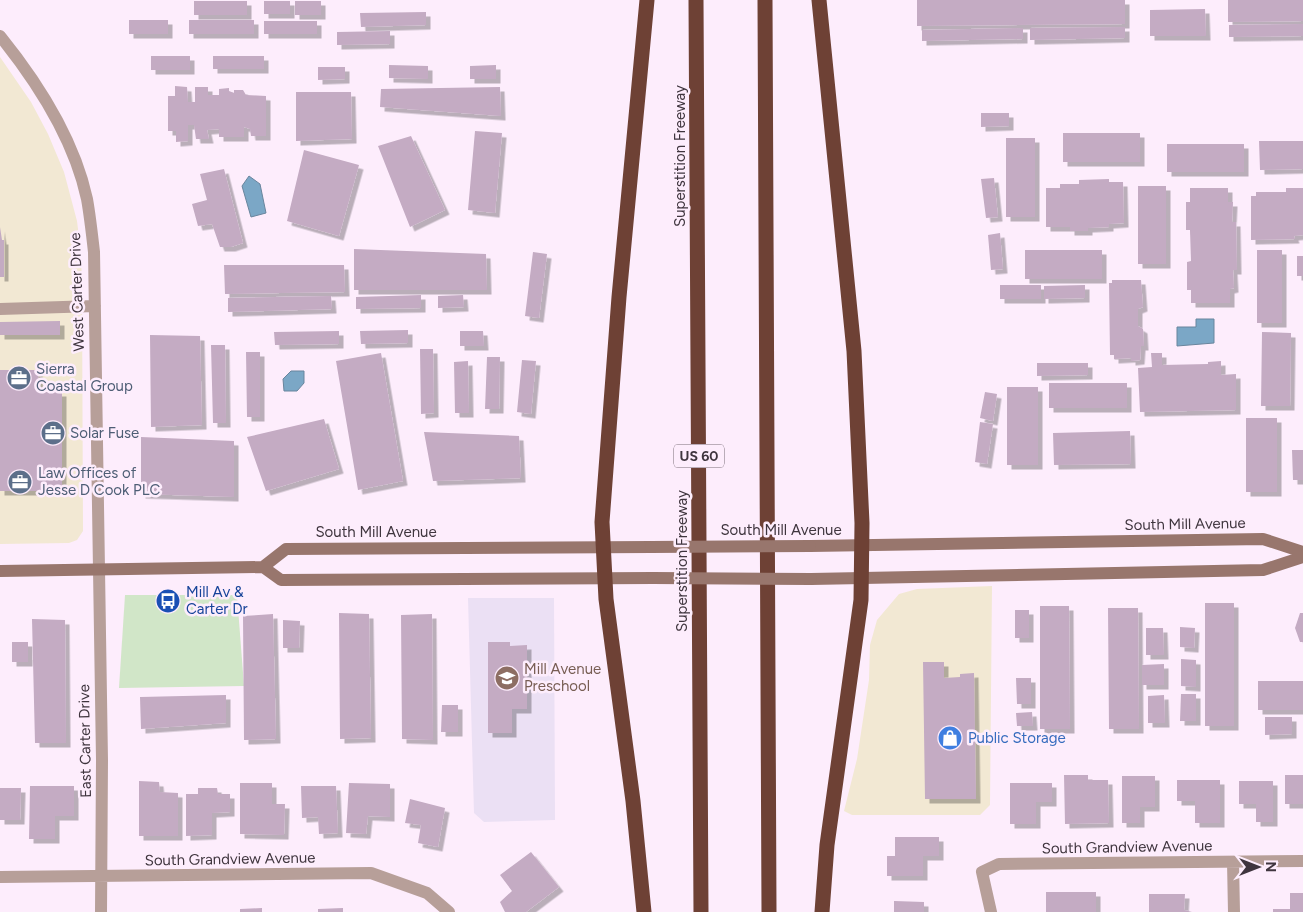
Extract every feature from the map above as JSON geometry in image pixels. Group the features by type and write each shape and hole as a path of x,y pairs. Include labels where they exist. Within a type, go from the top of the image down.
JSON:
{"highway":[{"path":"644,912 633,801 604,578 602,522 619,297 647,0"},
{"name":"Superstition Freeway","path":"696,0 701,912"},
{"path":"766,0 769,912"},
{"path":"819,0 854,351 862,546 862,578 851,675 826,845 822,912"}],"main road":[{"name":"South Mill Avenue","path":"263,567 286,549 862,546 1263,539 1303,552"},
{"path":"0,571 263,567 281,580 604,578 811,580 1263,570 1303,557"}],"street":[{"name":"West Carter Drive","path":"0,36 32,76 72,153 86,198 94,252 99,570"},
{"path":"0,309 95,306"},
{"name":"East Carter Drive","path":"99,570 101,912"},
{"name":"South Grandview Avenue","path":"991,912 982,872 999,864 1303,861"},
{"path":"1233,862 1234,912"},
{"name":"South Grandview Avenue","path":"0,877 371,873 427,893 450,912"}],"shaded area":[{"path":"0,57 31,102 48,134 64,172 77,221 81,253 82,287 83,531 77,540 69,543 0,544"},
{"path":"992,586 990,805 980,815 852,815 844,811 857,759 869,680 870,645 877,620 899,594 917,589"},
{"path":"468,598 554,598 555,820 484,822 474,813"}],"green space":[{"path":"125,595 237,595 244,686 119,688"}],"water":[{"path":"249,176 260,184 266,213 251,217 242,186"},
{"path":"1196,319 1214,319 1214,343 1177,346 1177,327 1196,327"},
{"path":"291,371 304,371 304,383 297,391 284,391 283,379"}],"building":[{"path":"917,0 1125,0 1125,24 917,26"},
{"path":"1228,0 1303,0 1303,21 1228,22"},
{"path":"194,1 247,1 247,15 194,15"},
{"path":"264,1 290,1 290,14 264,14"},
{"path":"295,1 321,1 321,15 295,15"},
{"path":"1205,9 1206,36 1150,36 1150,10"},
{"path":"426,12 426,25 361,27 360,13"},
{"path":"129,20 168,20 168,34 129,34"},
{"path":"189,20 254,20 254,34 189,34"},
{"path":"264,21 317,21 317,34 264,34"},
{"path":"1303,24 1303,36 1229,37 1229,25"},
{"path":"1125,27 1125,38 1030,40 1030,28"},
{"path":"1023,28 1023,39 922,41 922,30"},
{"path":"390,31 390,44 337,45 337,32"},
{"path":"151,56 190,56 190,70 151,70"},
{"path":"213,56 264,56 264,69 213,69"},
{"path":"389,65 428,66 428,79 389,78"},
{"path":"496,65 496,79 470,79 470,66"},
{"path":"318,67 345,67 345,79 318,80"},
{"path":"175,86 187,87 188,102 195,102 195,87 208,87 208,95 219,95 219,89 229,88 229,91 234,93 234,90 243,90 246,95 266,96 266,136 251,136 250,129 244,127 244,137 219,137 219,129 207,130 209,139 196,139 194,125 188,125 188,141 176,142 176,131 168,131 168,96 175,96"},
{"path":"500,87 501,116 380,107 381,89"},
{"path":"296,92 351,92 352,139 296,141"},
{"path":"981,113 1009,113 1009,126 981,127"},
{"path":"475,131 502,133 495,213 468,210"},
{"path":"1063,133 1140,133 1140,162 1063,162"},
{"path":"411,136 445,210 410,227 378,146"},
{"path":"1006,138 1035,138 1035,217 1006,217"},
{"path":"1259,141 1303,141 1303,169 1260,170"},
{"path":"1167,144 1244,144 1244,172 1167,172"},
{"path":"304,150 359,165 339,236 287,221"},
{"path":"224,169 243,243 231,247 220,247 212,224 198,226 192,204 207,200 200,174"},
{"path":"994,178 998,217 986,218 981,179"},
{"path":"1109,179 1109,182 1123,182 1124,223 1109,224 1109,227 1088,228 1088,231 1070,231 1070,227 1046,227 1046,188 1060,188 1060,184 1079,184 1079,180"},
{"path":"1138,186 1166,186 1166,264 1138,264"},
{"path":"1190,188 1228,188 1228,202 1233,202 1232,222 1236,222 1237,270 1233,270 1234,288 1230,289 1230,303 1191,303 1191,290 1187,290 1187,262 1191,261 1190,230 1186,230 1186,202 1190,202"},
{"path":"1286,188 1303,188 1303,235 1294,236 1295,239 1251,240 1251,196 1256,196 1256,192 1286,192"},
{"path":"0,227 2,240 4,240 4,277 0,277"},
{"path":"1000,233 1003,269 991,270 988,235"},
{"path":"354,249 486,254 487,290 354,290"},
{"path":"1025,250 1102,250 1102,279 1025,279"},
{"path":"1257,250 1282,250 1282,323 1257,323"},
{"path":"533,252 547,254 539,318 525,316"},
{"path":"1297,256 1303,256 1303,276 1297,276"},
{"path":"224,265 344,265 345,292 225,294"},
{"path":"1112,280 1141,280 1143,307 1138,309 1138,326 1143,329 1144,346 1141,346 1140,360 1131,361 1131,358 1114,359 1114,355 1110,355 1109,283 1112,283"},
{"path":"1000,285 1041,285 1041,299 1000,299"},
{"path":"1085,285 1085,298 1044,299 1044,286"},
{"path":"421,295 421,308 356,309 356,297"},
{"path":"463,295 464,307 438,308 438,296"},
{"path":"331,296 332,309 228,312 228,298"},
{"path":"60,321 60,335 0,335 0,322"},
{"path":"408,330 408,343 361,344 360,331"},
{"path":"339,331 339,344 275,345 274,332"},
{"path":"460,331 483,331 484,346 460,346"},
{"path":"1262,332 1291,333 1290,406 1261,406"},
{"path":"150,335 200,336 202,425 151,427"},
{"path":"211,345 225,345 226,423 213,423"},
{"path":"420,349 433,349 434,413 421,414"},
{"path":"246,352 260,352 260,417 247,417"},
{"path":"381,353 403,481 358,490 336,361"},
{"path":"1151,353 1162,353 1162,365 1208,364 1208,362 1221,361 1221,375 1236,374 1236,410 1140,412 1138,368 1152,367"},
{"path":"487,357 500,357 499,409 485,409"},
{"path":"522,360 536,361 531,414 517,412"},
{"path":"468,361 469,413 455,413 454,362"},
{"path":"1037,363 1088,363 1088,375 1037,376"},
{"path":"0,370 38,370 39,386 43,392 62,392 62,491 0,491"},
{"path":"1049,383 1127,383 1127,408 1049,408"},
{"path":"1007,387 1038,387 1038,465 1007,465"},
{"path":"985,392 997,394 993,421 980,418"},
{"path":"1246,418 1277,418 1277,492 1246,492"},
{"path":"324,419 339,469 266,491 247,437"},
{"path":"980,422 993,424 987,464 975,462"},
{"path":"1130,431 1131,464 1054,465 1053,433"},
{"path":"424,432 519,436 521,478 433,481"},
{"path":"141,437 234,441 234,497 141,494"},
{"path":"1292,450 1303,450 1303,480 1293,480"},
{"path":"1205,603 1234,603 1234,726 1205,726"},
{"path":"1040,606 1069,606 1070,729 1040,729"},
{"path":"1108,608 1138,608 1139,729 1109,729"},
{"path":"1015,610 1029,610 1029,638 1015,638"},
{"path":"339,613 369,614 371,738 340,739"},
{"path":"1300,613 1303,613 1303,642 1300,642 1295,628"},
{"path":"273,614 276,739 244,740 243,616"},
{"path":"432,614 433,740 402,739 401,615"},
{"path":"32,619 65,620 66,743 35,743"},
{"path":"283,620 300,621 299,648 283,648"},
{"path":"1180,627 1195,628 1194,648 1180,647"},
{"path":"1146,628 1163,628 1164,655 1146,655"},
{"path":"12,642 28,642 28,662 12,662"},
{"name":"Mill Avenue Preschool","path":"488,642 510,642 510,646 527,645 527,709 512,709 512,733 488,733"},
{"path":"1181,659 1196,660 1196,687 1181,686"},
{"name":"Public Storage","path":"923,662 944,662 944,678 960,677 960,674 974,673 976,799 925,799"},
{"path":"1164,664 1164,685 1142,685 1142,665"},
{"path":"1016,678 1031,678 1031,704 1017,704"},
{"path":"1258,681 1303,681 1303,710 1258,710"},
{"path":"1181,694 1196,694 1196,721 1180,721"},
{"path":"226,695 226,723 141,729 140,697"},
{"path":"1164,695 1165,723 1148,723 1148,696"},
{"path":"442,705 458,705 458,732 441,732"},
{"path":"1032,712 1033,726 1017,726 1016,713"},
{"path":"1265,717 1292,717 1292,734 1265,735"},
{"path":"1064,775 1088,775 1088,780 1108,780 1109,823 1065,824"},
{"path":"1285,775 1303,775 1303,804 1285,804"},
{"path":"1122,776 1155,776 1155,807 1140,807 1140,823 1122,823"},
{"path":"1177,780 1220,780 1220,823 1195,823 1195,801 1177,801"},
{"path":"139,781 159,782 160,792 178,793 178,836 139,836"},
{"path":"1239,781 1273,781 1273,822 1256,822 1256,804 1239,804"},
{"path":"240,783 272,783 272,804 285,804 284,835 240,834"},
{"path":"349,783 390,784 390,817 368,816 366,834 346,833"},
{"path":"1010,783 1052,783 1052,802 1036,802 1036,824 1010,824"},
{"path":"30,786 74,786 74,816 55,816 55,839 29,839"},
{"path":"301,786 336,786 338,833 319,834 318,817 302,818"},
{"path":"0,788 21,788 20,820 0,820"},
{"path":"198,788 217,788 218,794 230,794 230,812 212,813 212,835 186,836 186,794 198,794"},
{"path":"410,799 445,808 438,847 418,843 421,825 405,823"},
{"path":"895,837 939,837 939,856 923,856 923,876 887,876 887,856 895,856"},
{"path":"531,852 559,887 526,912 505,912 500,902 512,891 500,875"},
{"path":"1046,892 1096,892 1096,912 1046,912"},
{"path":"1290,893 1303,893 1303,912 1273,912 1273,909 1290,909"},
{"path":"1149,894 1185,894 1184,910 1192,912 1149,912"},
{"path":"894,901 924,902 924,912 894,912"},
{"path":"262,908 262,912 240,912 240,909"},
{"path":"343,908 343,912 318,912 318,909"}],"place":[{"name":"Sierra Coastal Group","path":"19,378"},
{"name":"Solar Fuse","path":"53,433"},
{"name":"Law Offices of Jesse D Cook PLC","path":"20,482"},
{"name":"Mill Av & Carter Dr","path":"168,601"},
{"name":"Mill Avenue Preschool","path":"507,678"},
{"name":"Public Storage","path":"950,738"}]}
